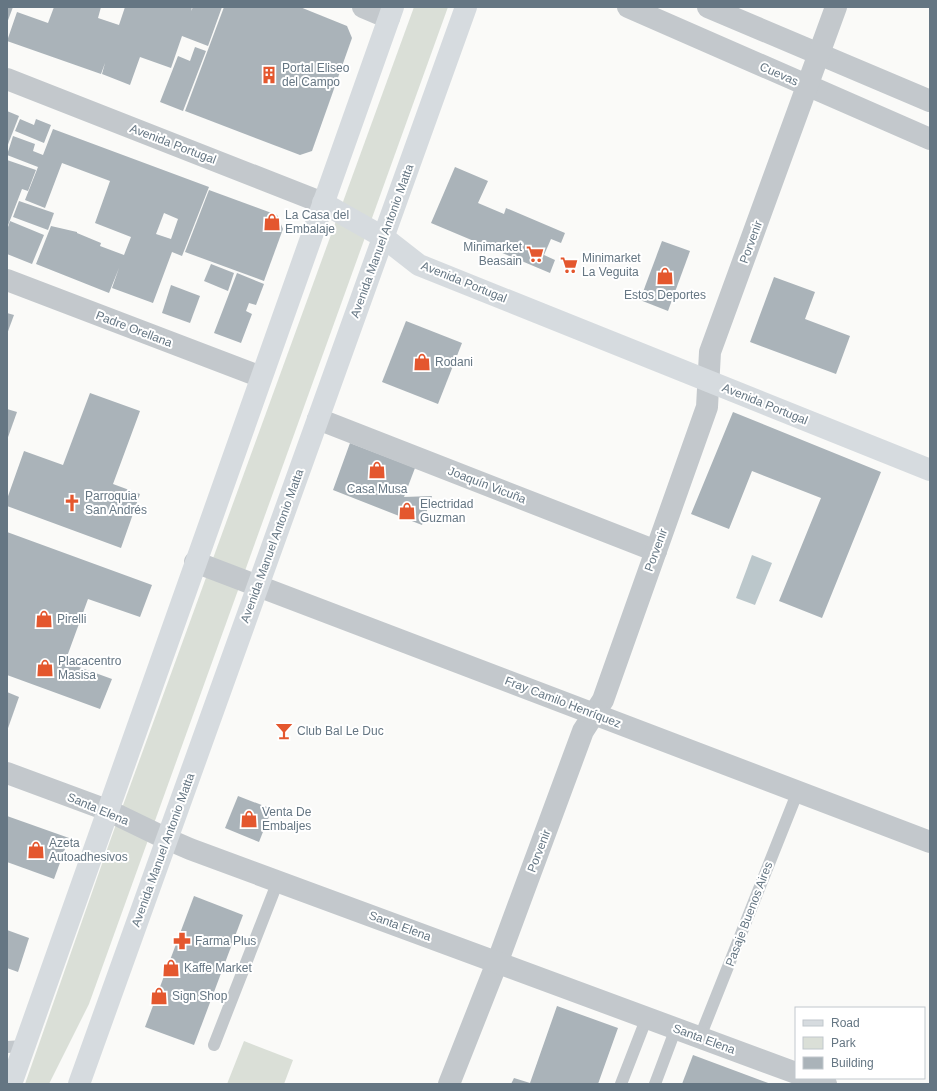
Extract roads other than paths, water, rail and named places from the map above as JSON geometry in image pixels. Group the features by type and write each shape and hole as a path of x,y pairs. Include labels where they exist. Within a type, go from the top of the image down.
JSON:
{"main road":[{"name":"Avenida Manuel Antonio Matta","path":"79,1084 466,7"},
{"path":"11,1084 16,1047 107,810 391,12"},
{"name":"Avenida Portugal","path":"323,203 383,237 419,265 930,470"}],"street":[{"path":"362,7 391,12"},
{"name":"Cuevas","path":"628,7 807,87 930,139"},
{"path":"708,7 930,101"},
{"name":"Porvenir","path":"448,1084 496,962 583,731 603,700 707,407 710,352 836,7"},
{"name":"Avenida Portugal","path":"7,79 323,203"},
{"name":"Padre Orellana","path":"7,280 261,377"},
{"name":"Joaquín Vicuña","path":"318,419 656,551"},
{"name":"Fray Camilo Henríquez","path":"195,562 930,842"},
{"name":"Santa Elena","path":"7,773 107,810 166,840 795,1073"},
{"path":"813,1079 826,1084"}],"lane":[{"name":"Pasaje Buenos Aires","path":"700,1037 798,791"},
{"path":"214,1045 278,881"},
{"path":"621,1084 647,1017"},
{"path":"655,1084 676,1028"}],"place":[{"name":"Portal Eliseo del Campo","path":"269,75"},
{"name":"La Casa del Embalaje","path":"272,222"},
{"name":"Minimarket Beasain","path":"535,254"},
{"name":"Minimarket La Veguita","path":"569,265"},
{"name":"Estos Deportes","path":"665,276"},
{"name":"Rodani","path":"422,362"},
{"name":"Casa Musa","path":"377,470"},
{"name":"Parroquia San Andrés","path":"72,503"},
{"name":"Electridad Guzman","path":"407,511"},
{"name":"Pirelli","path":"44,619"},
{"name":"Placacentro Masisa","path":"45,668"},
{"name":"Club Bal Le Duc","path":"284,731"},
{"name":"Venta De Embaljes","path":"249,819"},
{"name":"Azeta Autoadhesivos","path":"36,850"},
{"name":"Farma Plus","path":"182,941"},
{"name":"Kaffe Market","path":"171,968"},
{"name":"Sign Shop","path":"159,996"}]}
